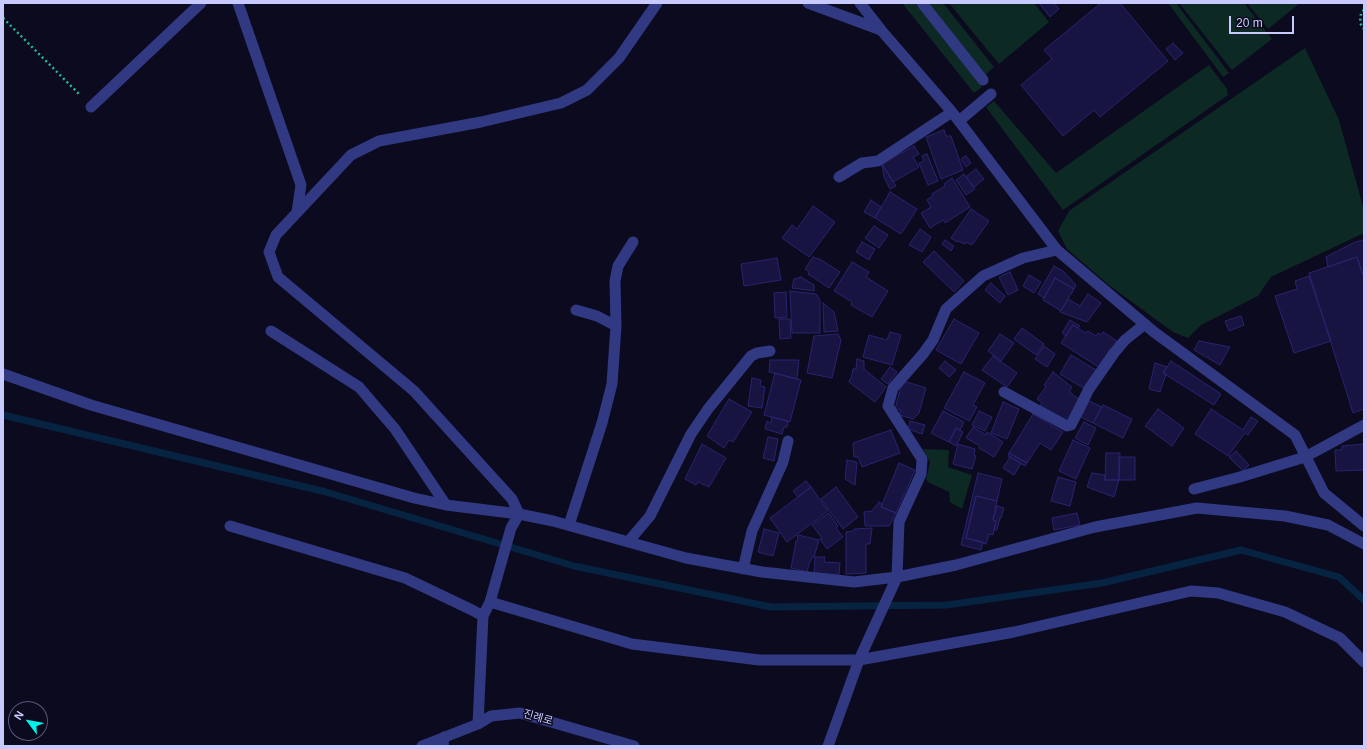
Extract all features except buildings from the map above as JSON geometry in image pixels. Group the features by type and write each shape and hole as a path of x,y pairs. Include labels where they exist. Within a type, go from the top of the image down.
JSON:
{"street":[{"path":"92,107 201,3"},
{"path":"238,3 301,185 297,212"},
{"path":"519,514 512,500 414,391 278,277 269,252 276,235 351,155 379,141 481,122 561,103 587,90 619,58 657,3"},
{"path":"808,3 881,30"},
{"path":"860,3 881,30 956,116 1057,250 1145,324 1294,435 1324,492 1364,526"},
{"path":"922,3 983,80"},
{"path":"839,178 862,163 878,161 991,94"},
{"path":"569,525 602,423 612,384 616,326 615,280 618,266 633,242"},
{"path":"828,746 859,660 897,577 899,522 921,474 922,459 888,406 893,388 923,354 933,340 946,309 983,276 1023,258 1057,250"},
{"path":"576,310 596,316 616,326"},
{"path":"1004,392 1067,426 1071,425 1089,389 1114,353 1125,340 1145,324"},
{"path":"271,331 359,387 395,429 446,505"},
{"path":"628,542 650,516 692,434 708,409 751,356 757,353 770,351"},
{"path":"3,374 99,407 406,496 446,505 519,514 569,525 686,558 762,572 854,582 897,577 956,566 1095,527 1197,508 1284,516 1328,525 1364,544"},
{"path":"1194,489 1240,477 1305,457 1364,425"},
{"path":"743,568 752,531 783,462 788,441"},
{"path":"478,724 483,616 490,602 511,528 519,514"},
{"path":"230,526 405,578 483,616"},
{"path":"490,602 632,644 759,660 859,660 1014,632 1191,591 1218,593 1285,612 1340,638 1364,662"},
{"name":"진례로","path":"422,746 444,741 491,716 520,713 634,746"}],"path":[{"path":"1364,10 1361,13 1360,23 1364,29"},
{"path":"3,18 92,107"}],"green space":[{"path":"902,3 915,3 982,87 974,93"},
{"path":"928,3 943,3 994,67 985,75"},
{"path":"949,3 1034,3 1049,22 999,64"},
{"path":"1168,3 1176,3 1229,73 1223,77"},
{"path":"1179,3 1244,3 1272,39 1232,70"},
{"path":"1247,3 1300,3 1268,29"},
{"path":"1305,48 1339,120 1364,210 1364,233 1271,277 1258,296 1201,325 1188,338 1173,332 1110,286 1067,249 1058,231 1069,211"},
{"path":"1209,65 1227,89 1228,95 1063,210 986,107 994,101 1056,173"},
{"path":"923,449 949,450 948,467 972,475 962,509 950,502 949,492 926,480 930,462"}],"waterway":[{"path":"3,415 326,492 574,566 771,607 947,605 1102,583 1241,550 1339,577 1364,600"}]}
